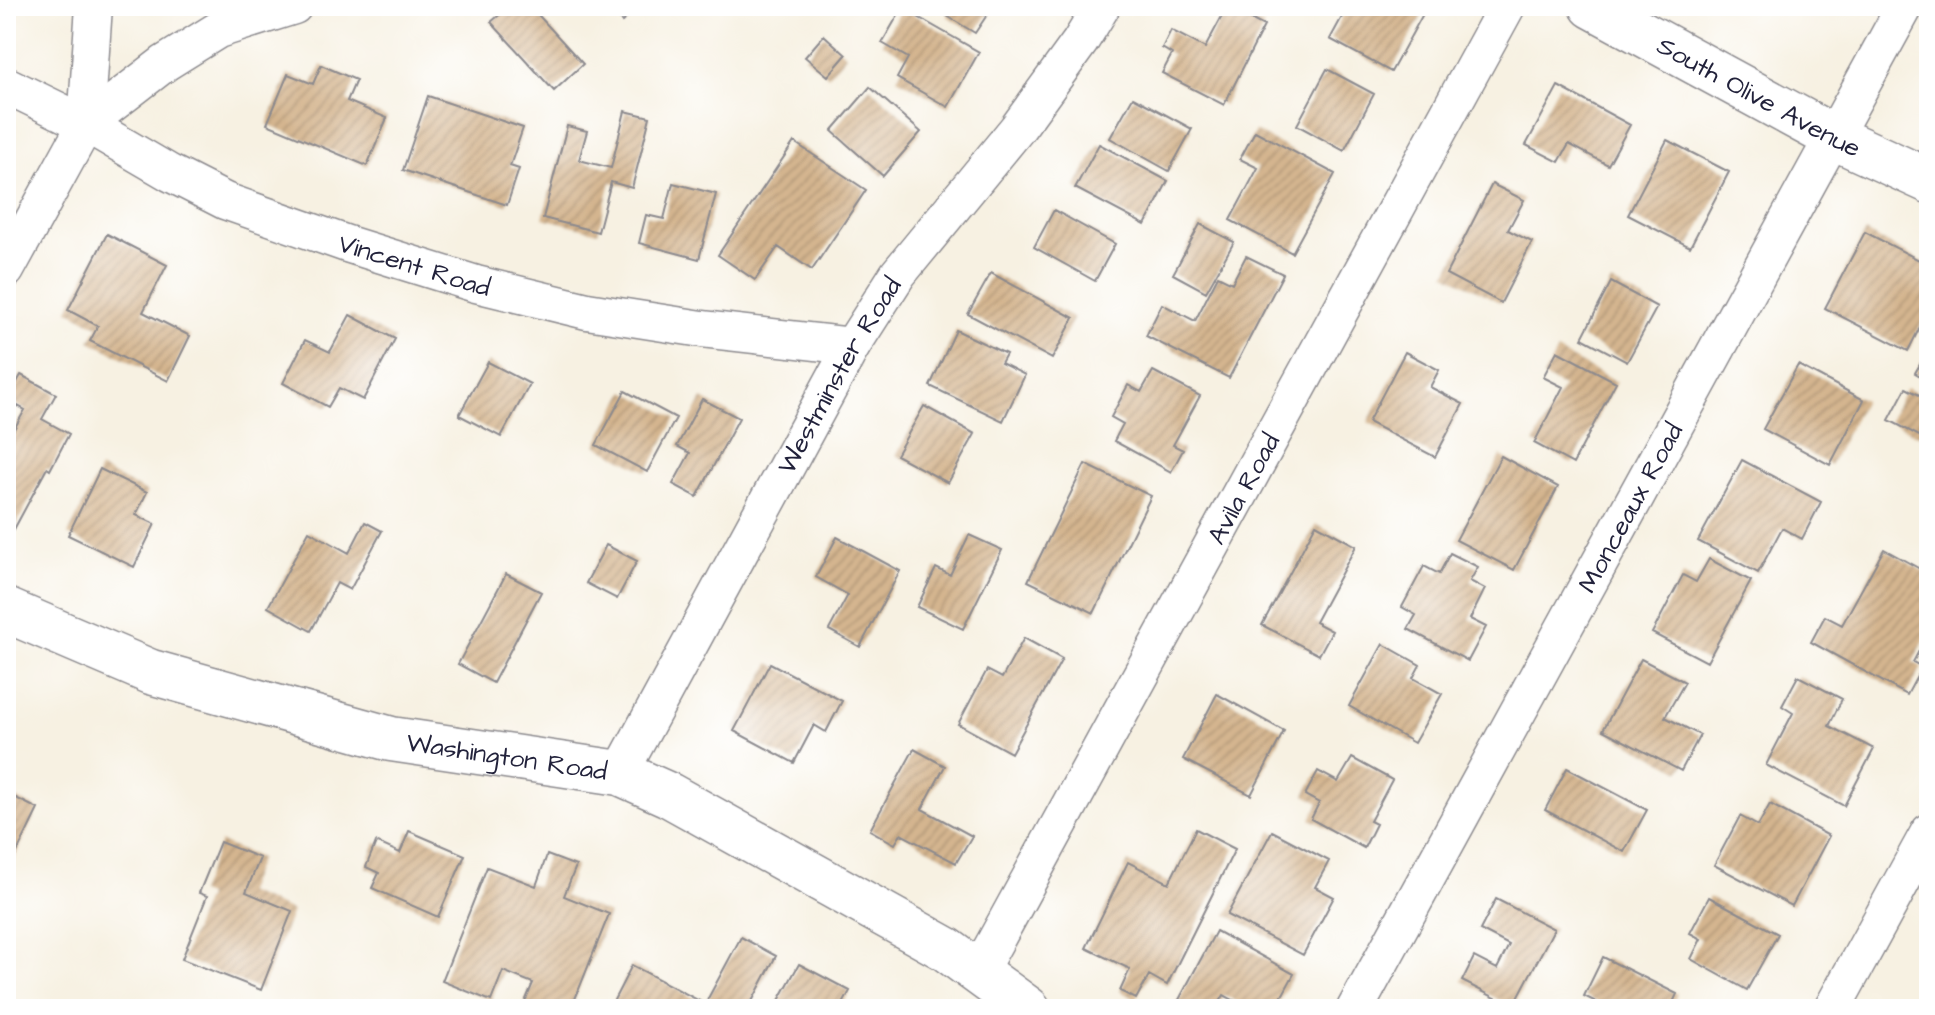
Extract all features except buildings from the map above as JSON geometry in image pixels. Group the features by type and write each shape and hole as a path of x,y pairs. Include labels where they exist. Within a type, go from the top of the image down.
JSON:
{"street":[{"path":"86,124 94,6"},
{"path":"6,270 86,124 165,63 218,30 294,6"},
{"name":"Westminster Road","path":"620,773 852,346 898,274 1017,129 1102,6"},
{"name":"Avila Road","path":"979,971 1507,6"},
{"name":"South Olive Avenue","path":"1592,6 1835,138 1929,181"},
{"name":"Monceaux Road","path":"1355,1009 1905,6"},
{"name":"Vincent Road","path":"6,85 86,124 225,201 347,244 476,284 587,311 702,329 852,346"},
{"name":"Washington Road","path":"6,610 151,672 391,739 620,773 683,803 946,949 1028,1009"},
{"path":"1832,1009 1929,832"}]}
